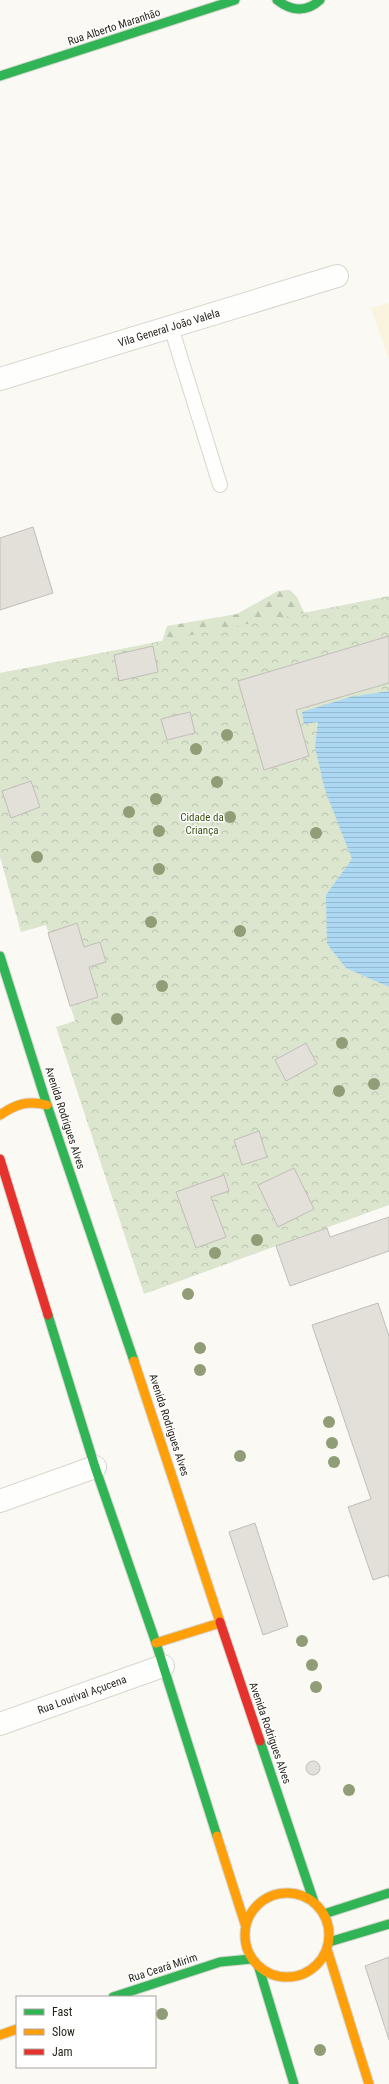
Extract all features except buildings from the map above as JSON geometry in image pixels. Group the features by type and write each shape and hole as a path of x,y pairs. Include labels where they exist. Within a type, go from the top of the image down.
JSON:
{"main road":[{"name":"Rua Alberto Maranhão","path":"0,76 235,0"},
{"path":"277,0 284,6 295,9 307,9 320,0"},
{"name":"Avenida Rodrigues Alves","path":"0,956 47,1105 154,1419 220,1623 314,1902"},
{"path":"0,1115 18,1103 34,1102 47,1105"},
{"path":"0,1159 4,1186 95,1467 156,1643 245,1924"},
{"path":"156,1643 220,1623"},
{"path":"369,2084 328,1946 329,1932 324,1914 314,1902 302,1895 288,1892 274,1894 262,1901 251,1911 245,1924 238,1947 259,1968 270,1975 284,1978 298,1976 310,1971 320,1961 328,1946 389,1924"},
{"path":"324,1914 389,1893"},
{"name":"Rua Ceará Mirim","path":"220,1962 238,1947"},
{"name":"Rua Ceará Mirim","path":"116,1996 220,1962 251,1959"},
{"path":"259,1968 294,2084"},
{"path":"0,2035 16,2029"}],"street":[{"name":"Vila General João Valela","path":"0,379 337,276"},
{"path":"0,1500 95,1467"},
{"name":"Rua Lourival Açucena","path":"0,1724 163,1666"}],"lane":[{"path":"171,327 220,485"}],"shaded area":[{"path":"389,303 389,360 371,308"}],"green space":[{"path":"290,590 297,597 306,617 159,651 167,626 237,614 278,591"},
{"name":"Cidade da Criança","path":"389,596 389,1205 144,1294 56,1027 75,1021 46,925 21,932 0,857 0,673"}],"water":[{"path":"389,691 389,987 346,968 327,944 326,895 352,859 325,790 315,747 318,722 304,724 302,712 350,697"}],"traffic: fast":[{"path":"0,76 235,0"},
{"path":"277,0 282,4 298,9 309,7 320,0"},
{"path":"0,956 47,1105 134,1361"},
{"path":"48,1315 95,1467 156,1643 217,1836"},
{"path":"260,1741 314,1902"},
{"path":"324,1914 389,1893"},
{"path":"329,1942 389,1924"},
{"path":"116,1996 220,1962 251,1959"},
{"path":"259,1968 294,2084"}],"traffic: slow":[{"path":"0,1115 11,1108 22,1104 34,1103 47,1105"},
{"path":"134,1361 220,1622"},
{"path":"156,1643 220,1623"},
{"path":"217,1836 245,1924"},
{"path":"279,1893 295,1893 311,1900 322,1911 329,1927 329,1935 329,1943 326,1951 317,1965 311,1970 295,1977 279,1977 263,1970 252,1959 245,1943 245,1927 252,1911 263,1900 279,1893"},
{"path":"327,1949 369,2084"},
{"path":"0,2035 16,2029"}],"traffic: jam":[{"path":"0,1159 48,1315"},
{"path":"220,1622 260,1741"}]}
